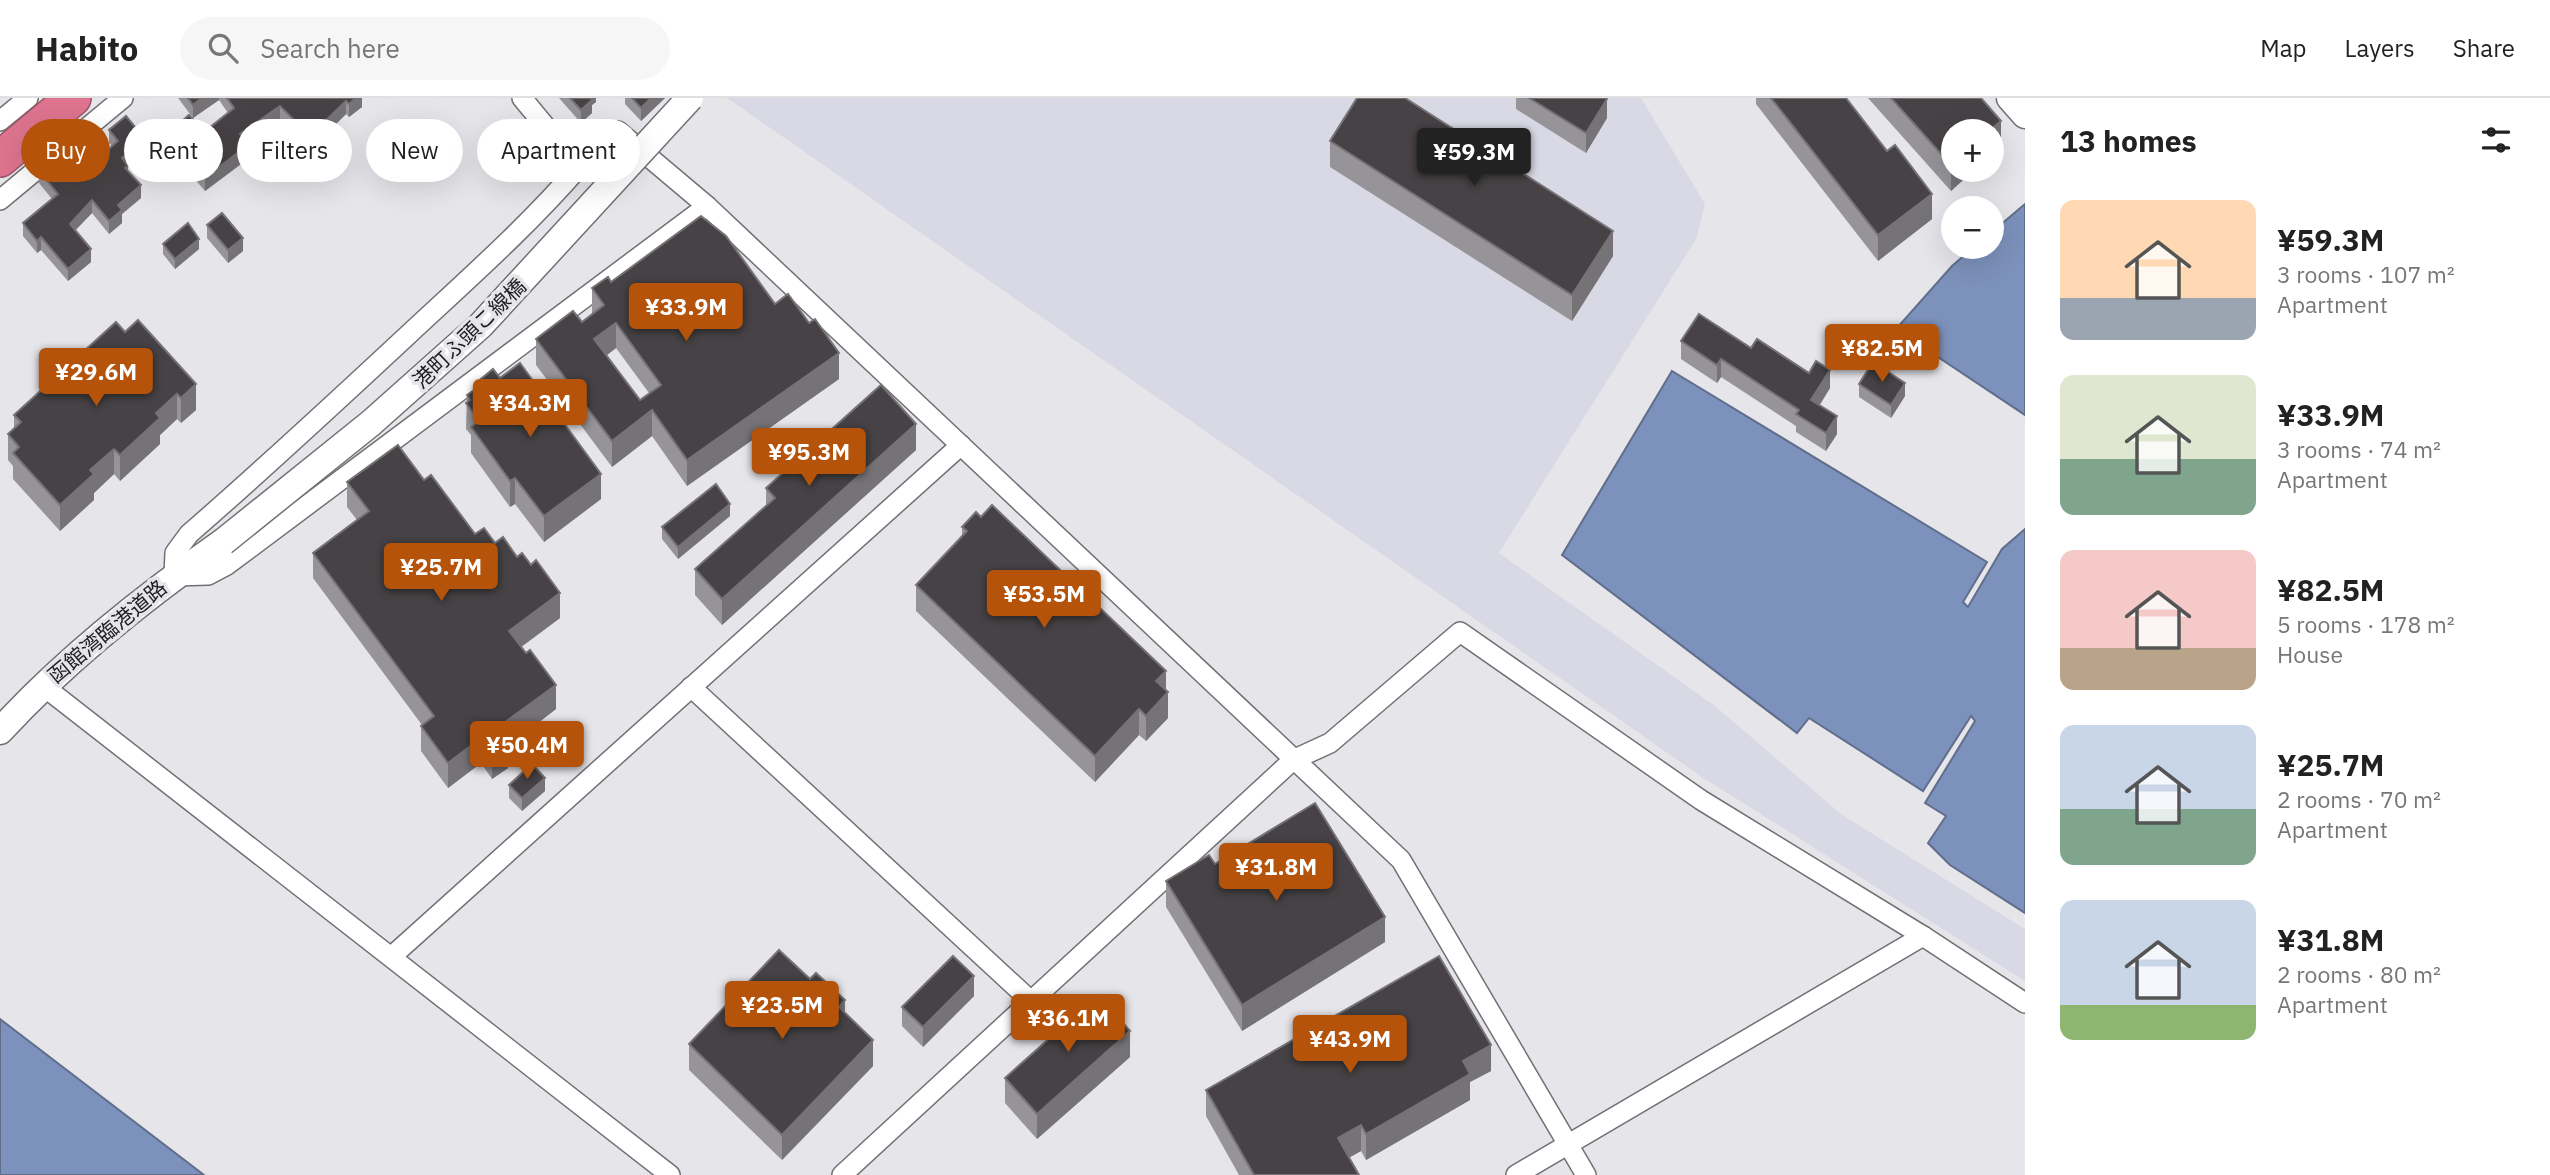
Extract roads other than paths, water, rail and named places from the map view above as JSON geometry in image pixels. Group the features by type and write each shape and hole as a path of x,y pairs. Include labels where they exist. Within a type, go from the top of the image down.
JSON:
{"highway":[{"path":"0,159 73,98"}],"street":[{"path":"0,121 28,98"},
{"path":"0,201 123,98"},
{"path":"522,98 539,119"},
{"name":"港町ふ頭こ線橋","path":"223,541 371,423 481,325 690,98"},
{"path":"2010,98 2025,115"},
{"path":"640,150 707,206 1401,860 1586,1175"},
{"path":"566,182 546,205 467,281 305,432 189,534 175,553 174,576 208,575 227,565 707,206"},
{"path":"391,957 961,445"},
{"name":"函館湾臨港道路","path":"0,731 42,685 174,576 223,541"},
{"path":"842,1175 1033,1003 1293,760 1330,743 1460,632 1700,800 1923,936 2025,1003"},
{"path":"42,685 670,1175"},
{"path":"691,687 1033,1003"},
{"path":"1516,1175 1923,936"}],"water":[{"path":"2025,204 2025,415 1896,329 1960,259 2004,259 2004,222"},
{"path":"1672,371 1987,562 1963,602 1968,607 2002,549 2025,529 2025,913 1950,865 1928,843 1946,816 1925,803 1975,721 1971,716 1923,791 1809,718 1797,733 1562,555"},
{"path":"0,1019 204,1175 0,1175"}]}
